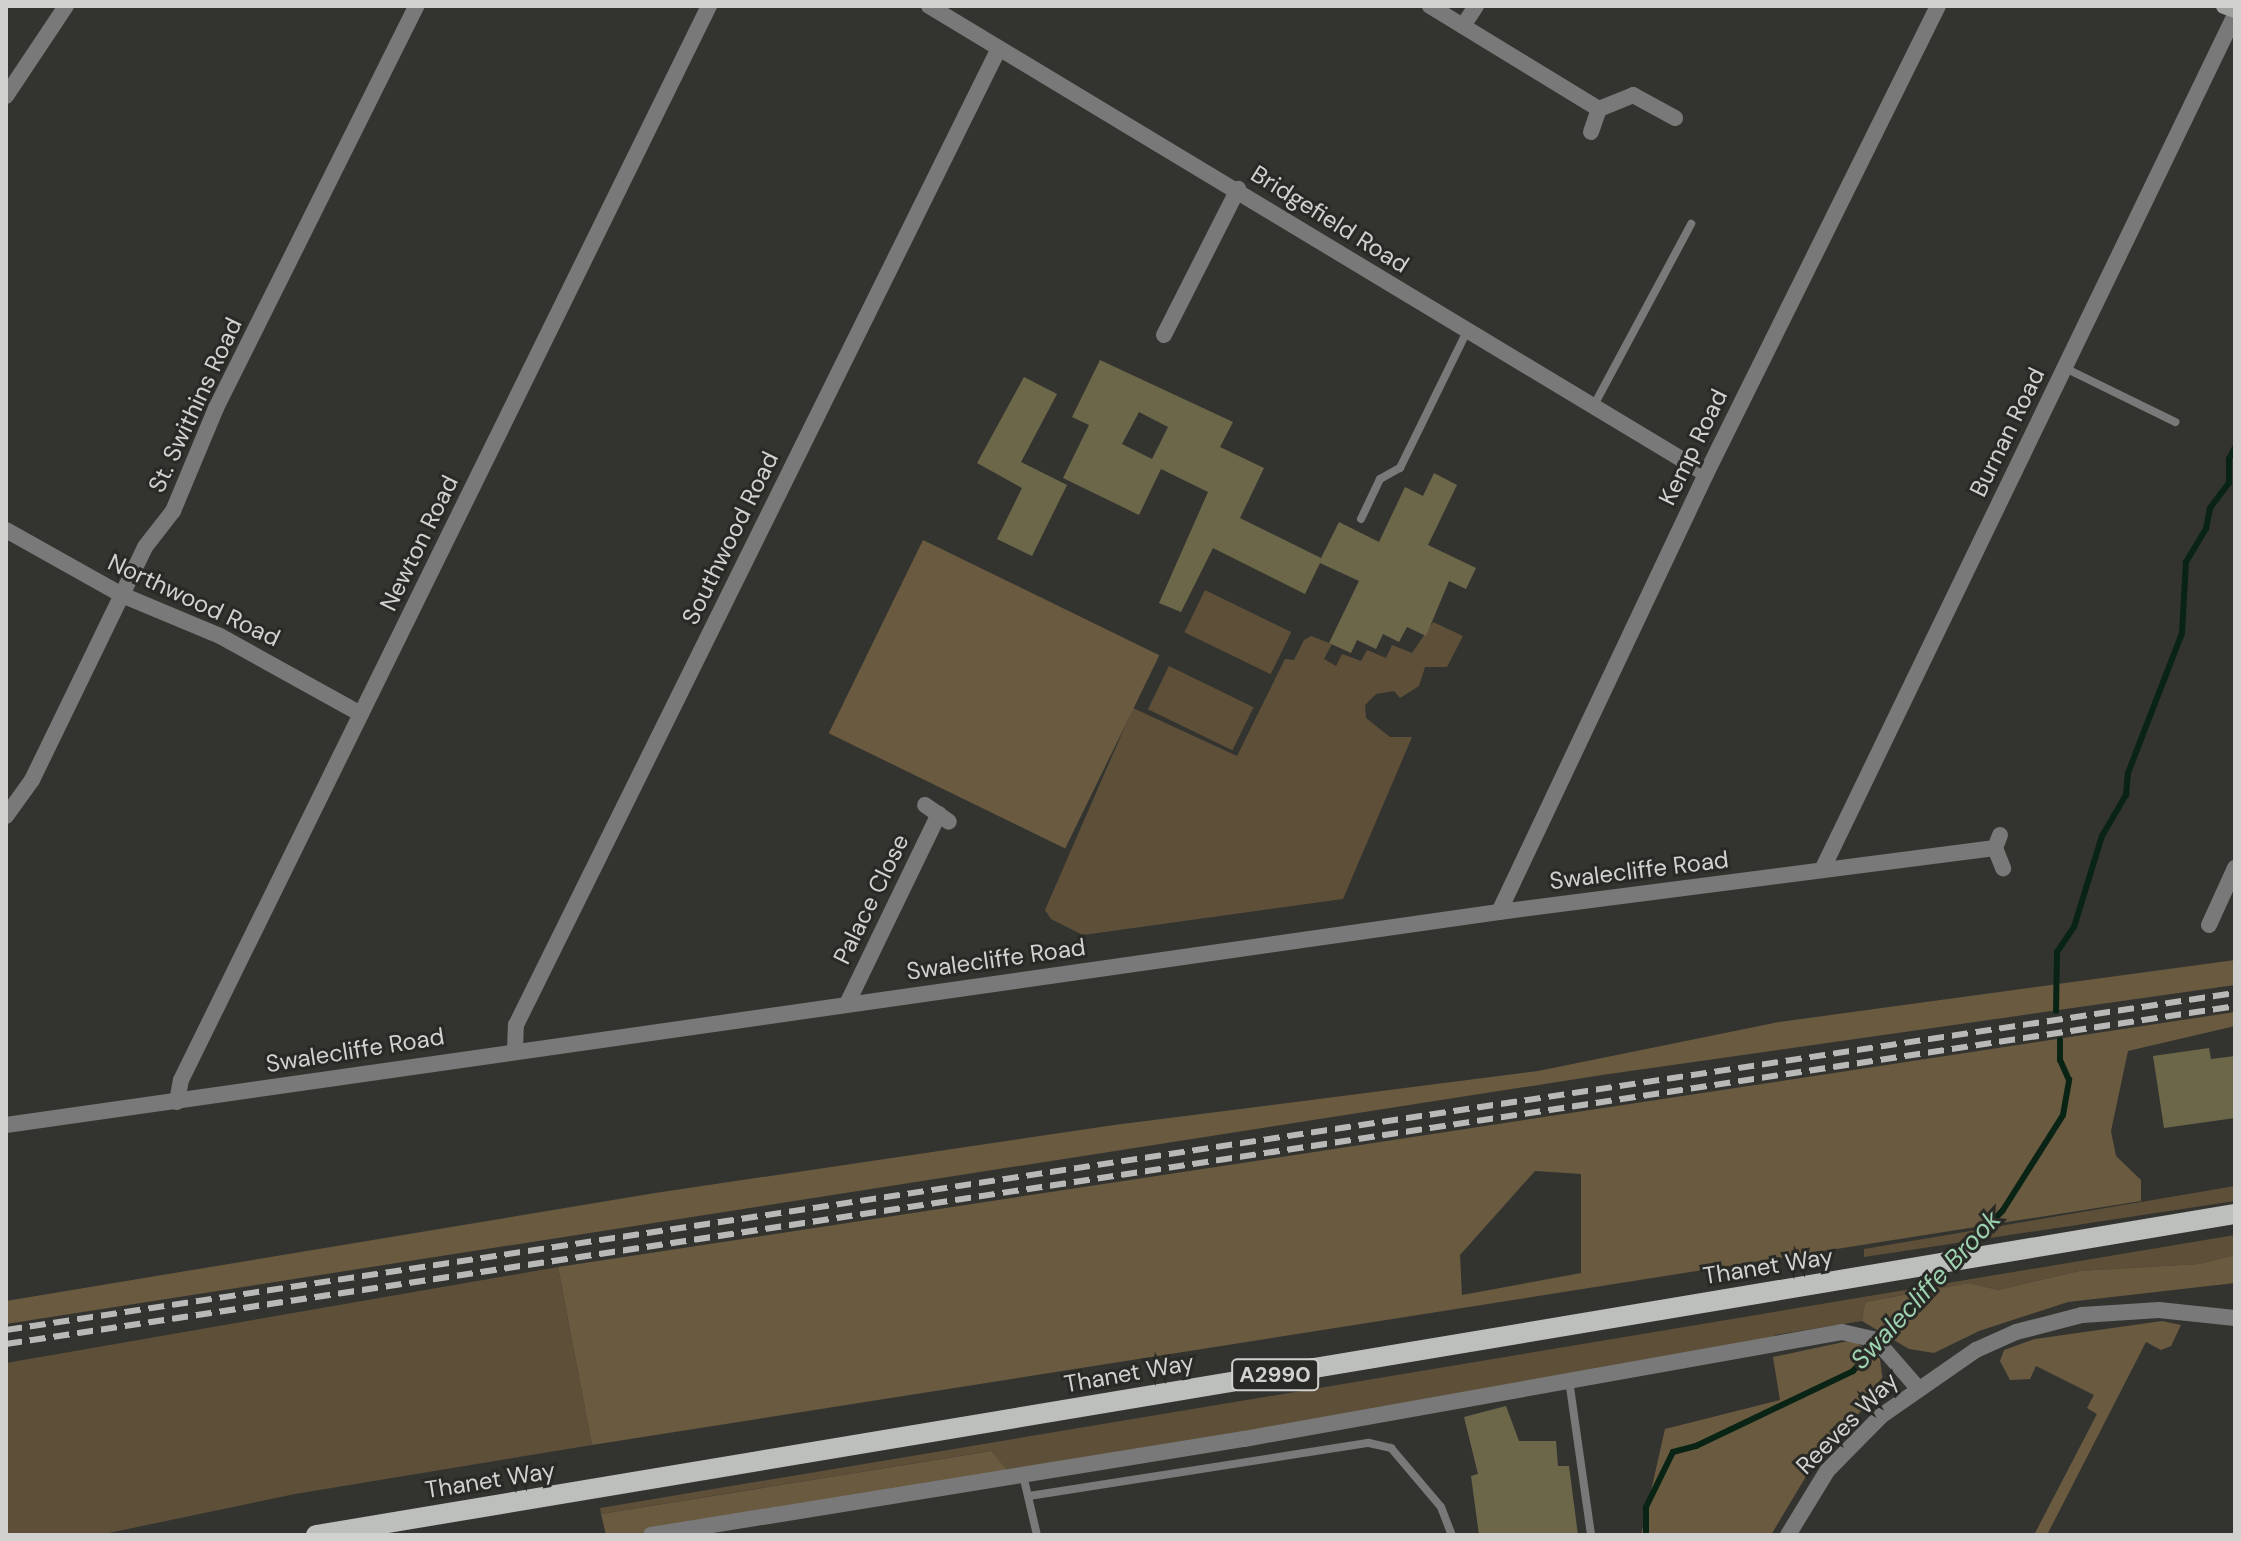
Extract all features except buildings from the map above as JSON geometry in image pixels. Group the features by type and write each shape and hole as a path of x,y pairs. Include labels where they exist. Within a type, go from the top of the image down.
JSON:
{"main road":[{"path":"2224,6 2235,13"},
{"name":"Thanet Way","path":"316,1535 2235,1214"}],"street":[{"path":"6,96 66,6"},
{"name":"St. Swithins Road","path":"6,816 32,780 145,547 173,511 216,408 416,6"},
{"name":"Newton Road","path":"177,1102 181,1080 709,6"},
{"name":"Bridgefield Road","path":"929,6 998,50 1238,189 1466,333 1706,474"},
{"path":"1430,6 1599,109"},
{"path":"1463,26 1476,6"},
{"name":"Kemp Road","path":"1499,912 1706,474 1938,6"},
{"name":"Burnan Road","path":"1822,870 2235,13"},
{"name":"Southwood Road","path":"515,1050 516,1025 998,50"},
{"path":"1591,132 1599,109 1633,95 1675,118"},
{"path":"1164,335 1238,189"},
{"name":"Northwood Road","path":"6,530 122,595 220,636 361,714"},
{"name":"Palace Close","path":"847,1004 938,814"},
{"name":"Swalecliffe Road","path":"6,1125 515,1050 1499,912 1822,870 1998,842 2003,868"},
{"path":"2209,925 2230,892 2235,868"},
{"name":"Reeves Way","path":"1788,1535 1827,1471 1917,1387 1976,1350 2068,1318 2159,1310 2235,1318"},
{"path":"651,1535 1842,1332 1876,1340 1917,1387"}],"lane":[{"path":"1593,407 1691,224"},
{"path":"1361,519 1380,479 1400,468 1466,333"},
{"path":"2065,368 2175,422"},
{"path":"1569,1379 1591,1535"},
{"path":"1029,1496 1369,1443 1391,1448 1441,1507 1452,1535"},
{"path":"1023,1474 1037,1535"}],"shaded area":[{"path":"923,540 1159,655 1065,849 829,733"},
{"path":"1205,590 1291,632 1271,674 1184,632"},
{"path":"1433,622 1463,636 1447,667 1425,667 1419,686 1400,698 1394,691 1376,694 1365,705 1366,718 1390,737 1412,737 1343,899 1083,935 1051,919 1045,910 1133,708 1237,756 1285,659 1294,660 1304,640 1311,636 1332,644 1324,659 1336,666 1342,654 1361,661 1367,650 1386,658 1392,645 1412,653"},
{"path":"1169,666 1253,707 1232,750 1148,709"},
{"path":"2235,960 2235,985 1602,1075 6,1324 6,1301 655,1193 1114,1125 1538,1071 1779,1022"},
{"path":"2235,1012 2235,1026 2128,1051 2111,1131 2116,1156 2141,1180 2141,1201 592,1445 558,1267","holes":["1535,1171 1581,1174 1581,1273 1462,1295 1460,1255"]},
{"path":"2235,1186 2235,1201 1864,1257 1864,1249"},
{"path":"2235,1235 2235,1255 2199,1264 2079,1271 1998,1290 1969,1283 1865,1302 1862,1321 1775,1335 1774,1341 1216,1437 1008,1471 990,1451 601,1514 600,1508"},
{"path":"2235,1255 2235,1283 2068,1302 1979,1331 1934,1353 1909,1349 1862,1321 1865,1302 1969,1283 1998,1290 2079,1271 2199,1264"},
{"path":"558,1267 592,1445 295,1494 99,1535 6,1535 6,1363"},
{"path":"2162,1321 2181,1325 2171,1346 2161,1350 2146,1342 2047,1535 2034,1535 2097,1414 2087,1408 2094,1395 2036,1366 2030,1379 2010,1380 2000,1361 2004,1350 2035,1339"},
{"path":"1853,1340 1880,1359 1884,1391 1849,1422 1808,1473 1771,1535 1641,1535 1665,1429 1780,1400 1773,1357"},
{"path":"991,1451 1008,1471 629,1535 606,1535 601,1514"}],"waterway":[{"name":"Swalecliffe Brook","path":"2056,1011 2057,952 2074,927 2102,836 2126,795 2128,773 2182,633 2186,562 2206,529 2210,508 2229,483 2229,459 2235,447"},
{"name":"Swalecliffe Brook","path":"1962,1254 2003,1210 2063,1115 2069,1080 2060,1060 2060,1040"},
{"name":"Swalecliffe Brook","path":"1646,1535 1646,1507 1673,1452 1696,1446 1853,1371 1949,1268"}],"railway":[{"path":"6,1330 2235,993"},
{"path":"6,1344 2235,1006"}]}
